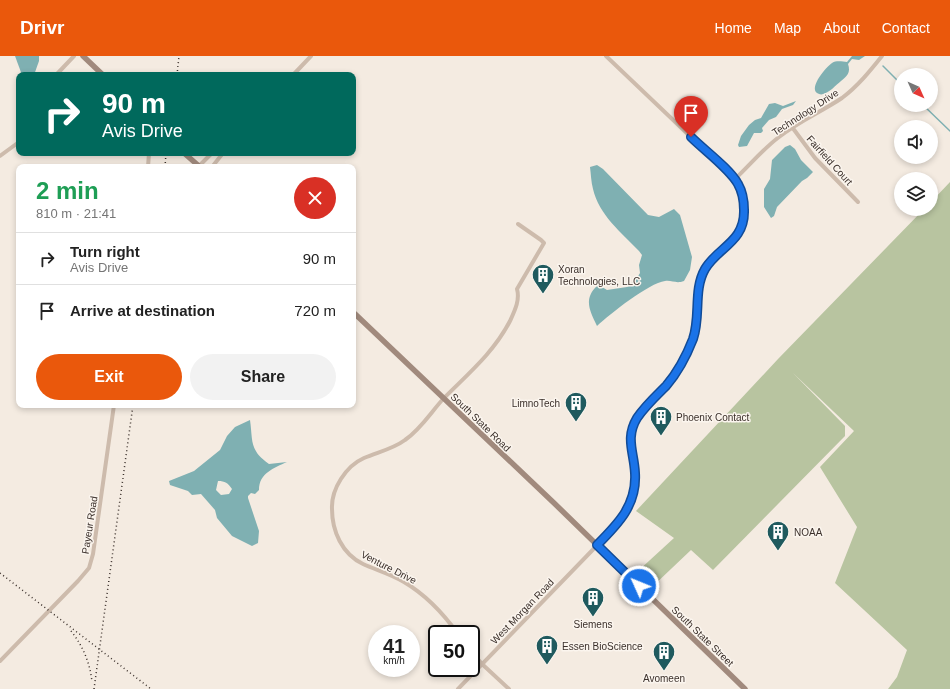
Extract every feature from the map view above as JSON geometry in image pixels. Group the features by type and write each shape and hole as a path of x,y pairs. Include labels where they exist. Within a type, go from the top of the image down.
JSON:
{"main road":[{"path":"83,56 99,72"},
{"path":"187,156 196,164"},
{"name":"South State Road","path":"356,315 597,545"},
{"name":"South State Street","path":"597,545 745,689"}],"street":[{"path":"59,72 74,56"},
{"path":"296,72 311,56"},
{"path":"606,56 735,179"},
{"name":"Technology Drive","path":"735,179 773,142 792,127 837,101 854,88 882,56"},
{"name":"Fairfield Court","path":"792,127 815,158 858,202"},
{"path":"0,156 16,144"},
{"path":"202,164 209,156"},
{"path":"214,164 221,156"},
{"name":"West Morgan Road","path":"458,689 627,512 634,491 635,471 631,449 631,431 637,418 646,406 666,386 680,368 693,338 698,321 699,289 702,275 710,262 732,242 743,222 744,202 735,179"},
{"name":"Venture Drive","path":"451,625 436,606 403,581 361,563 350,555 338,540 333,526 332,508 334,494 340,479 351,467 362,459 394,447 418,430 444,399 472,372 498,342 518,304 519,295 517,289 544,243 542,240 518,224"},
{"name":"Payeur Road","path":"0,661 89,568 93,554 114,408"},
{"path":"480,662 509,689"}],"green space":[{"path":"950,182 950,689 888,689 897,677 907,650 835,583 857,527 820,467 854,431 793,373 845,426 845,436 713,570 691,550 652,587 638,571 674,538 636,511 778,359 917,216 938,216 938,195"}],"water":[{"path":"15,56 39,56 35,72 21,72"},
{"path":"852,56 865,56 859,60 852,59 848,64 849,72 847,76 830,91 822,94 817,93 815,86 819,77 826,69 834,62 847,62"},
{"path":"796,101 793,105 782,109 776,117 769,120 762,128 763,131 761,133 754,133 747,146 739,147 738,145 741,136 749,125 755,120 761,118 769,104 775,103 783,106"},
{"path":"790,145 795,149 801,160 813,172 802,181 777,207 774,216 771,218 764,207 764,189 770,179 772,160 785,147"},
{"path":"597,165 603,169 648,215 659,217 674,209 680,215 692,257 690,270 684,281 665,281 649,287 620,307 597,326 589,305 590,296 593,291 597,286 607,290 627,287 637,278 640,273 639,265 642,255 618,230 600,207 591,181 590,167"},
{"path":"250,420 253,445 258,454 269,464 287,462 264,475 259,490 255,494 251,493 248,496 259,531 258,543 252,546 232,536 217,518 215,510 201,494 192,495 188,491 170,485 169,481 194,471 220,450 227,436 235,427","holes":["218,481 229,485 232,489 229,494 221,495 216,490"]}],"waterway":[{"path":"883,66 894,77"},
{"path":"930,112 950,131"}],"railway":[{"path":"177,72 179,56"},
{"path":"165,164 166,156"},
{"path":"94,689 133,408"},
{"path":"0,573 151,689"},
{"path":"71,631 85,655 90,668 92,682"}],"place":[{"name":"Xoran Technologies, LLC","path":"543,294"},
{"name":"LimnoTech","path":"576,422"},
{"name":"Phoenix Contact","path":"661,436"},
{"name":"NOAA","path":"778,552"},
{"name":"Siemens","path":"593,618"},
{"name":"Essen BioScience","path":"547,666"},
{"name":"Avomeen","path":"664,672"}],"route":[{"path":"639,586 597,545 627,512 634,491 636,481 631,449 631,431 637,418 646,406 666,386 680,368 693,338 698,321 699,289 702,275 710,262 735,238 744,218 744,202 735,179 691,137"}]}
